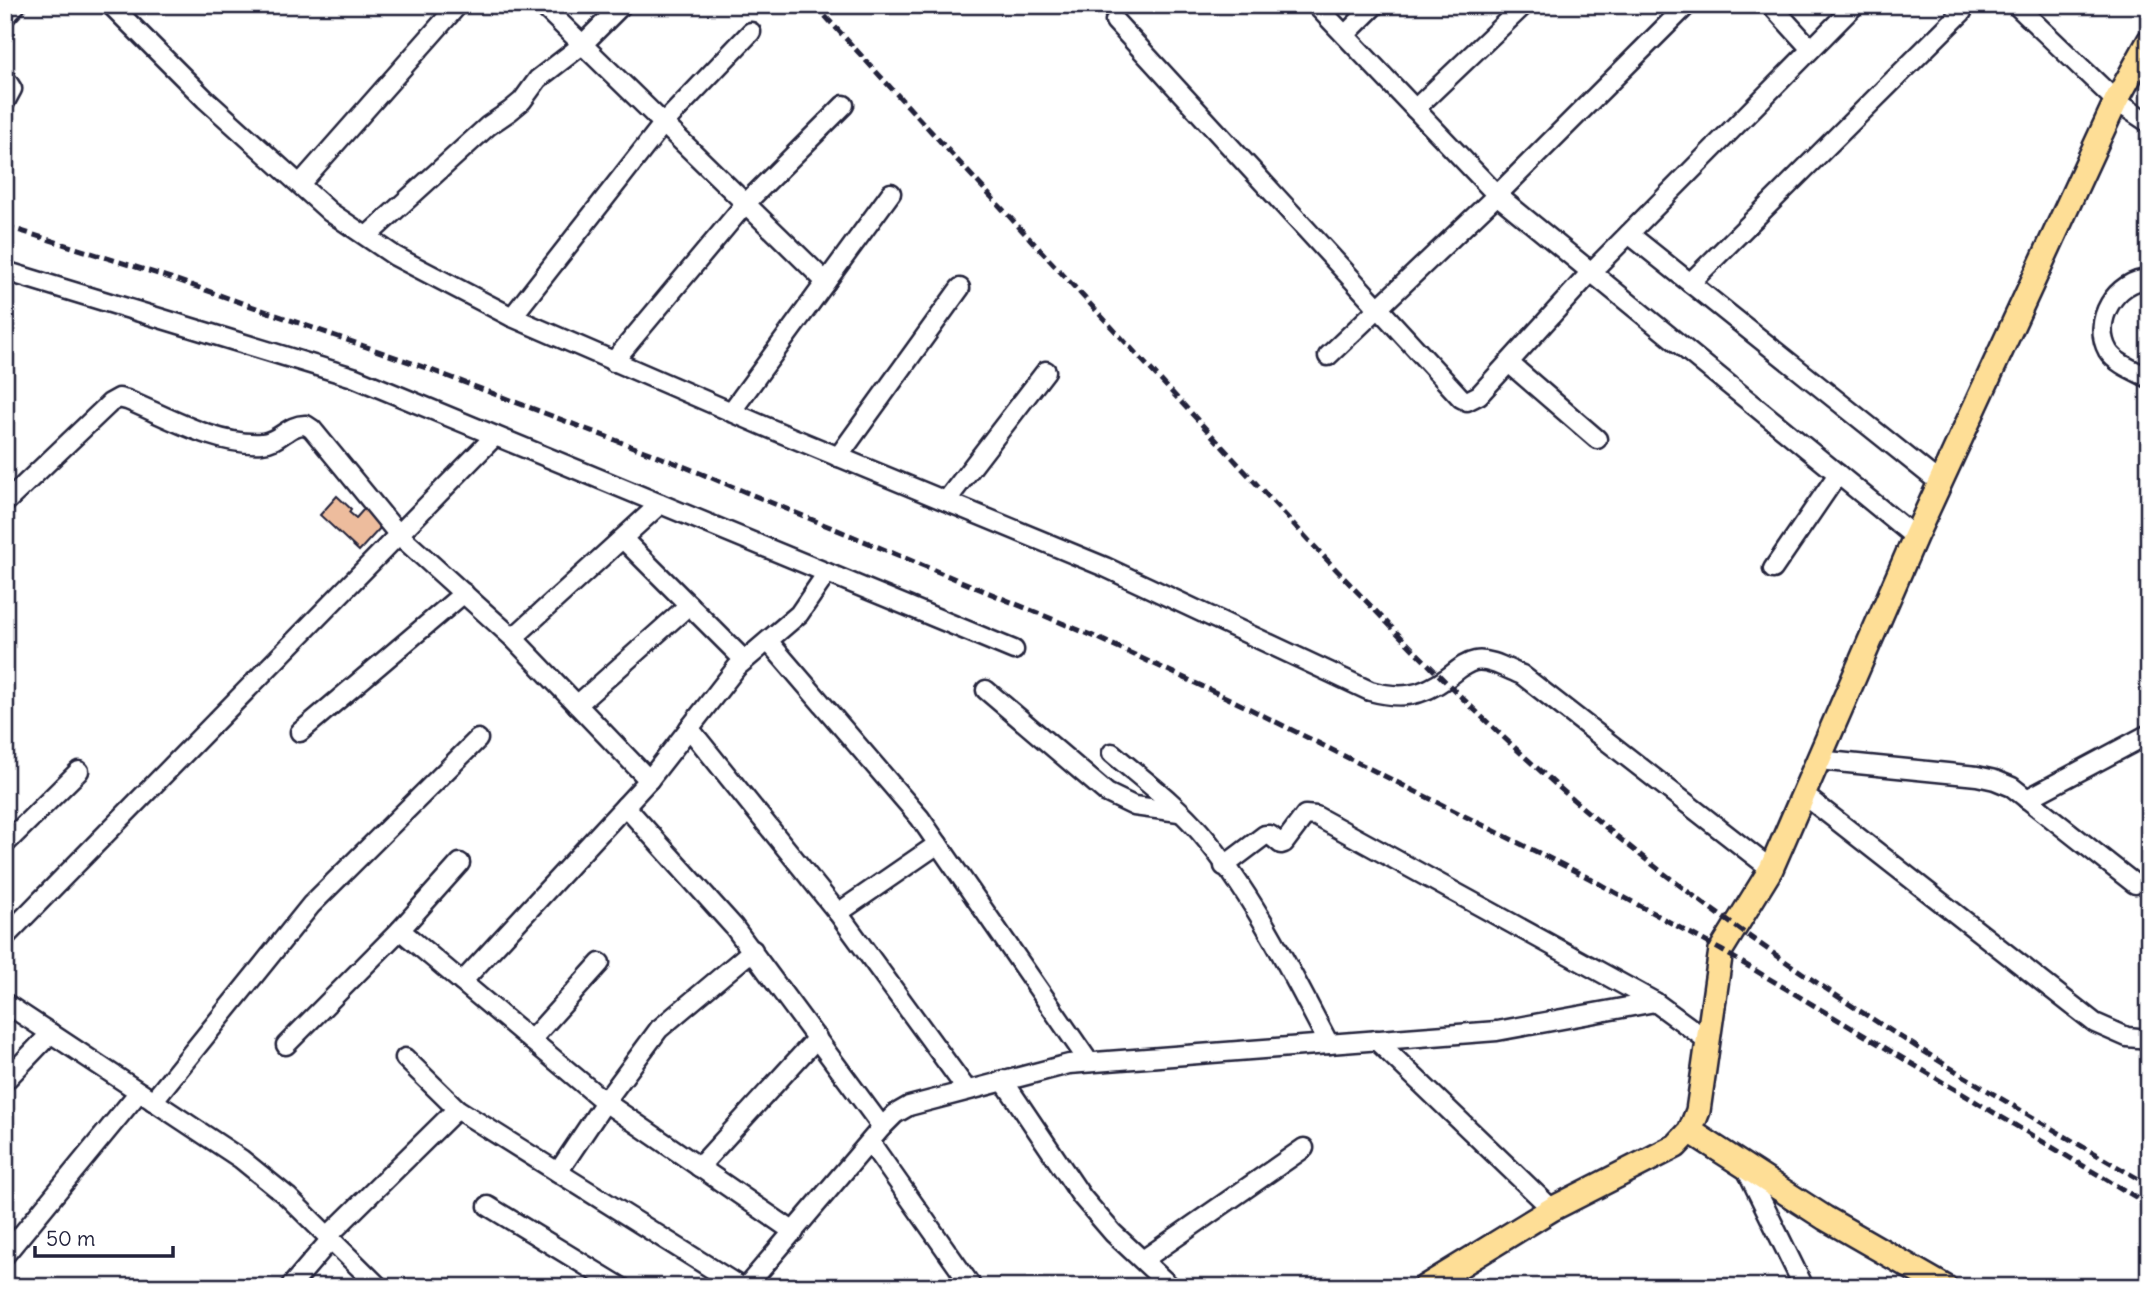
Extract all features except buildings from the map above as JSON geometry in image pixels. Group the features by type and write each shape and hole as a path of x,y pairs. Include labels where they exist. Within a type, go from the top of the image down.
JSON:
{"main road":[{"path":"1425,1287 1552,1209 1676,1146 1690,1131 1698,1111 1721,950 1771,869 1915,537 2116,101 2149,41"},
{"path":"1690,1131 1825,1218 1945,1287"}],"street":[{"path":"5,17 16,5"},
{"path":"111,5 205,99 331,212 395,256 512,317 731,412 1105,567 1370,691 1387,696 1411,696 1477,660 1493,663 1522,676 1771,869"},
{"path":"300,184 457,5"},
{"path":"542,5 826,282"},
{"path":"367,236 488,126 516,106 538,79 582,45 622,5"},
{"path":"1316,5 1497,195 1915,537"},
{"path":"1345,35 1375,5"},
{"path":"1415,109 1524,5"},
{"path":"1328,356 1497,195 1687,5"},
{"path":"1771,5 1811,49"},
{"path":"1115,21 1461,398 1467,401 1474,399 1591,272 1855,5"},
{"path":"2017,5 2116,101 2149,123"},
{"path":"1690,283 1962,12"},
{"path":"512,317 663,124 751,32"},
{"path":"5,78 12,89 5,102"},
{"path":"613,362 745,204 844,105"},
{"path":"731,412 891,193"},
{"path":"1629,234 1940,483"},
{"path":"5,271 353,377 1014,650"},
{"path":"2149,279 2136,279 2116,293 2105,313 2102,336 2109,353 2122,364 2149,377"},
{"path":"838,457 960,288"},
{"path":"1508,363 1597,439"},
{"path":"946,501 1046,371"},
{"path":"5,503 110,403 119,398 231,442 271,443 291,427 306,425 399,535 513,638 649,780"},
{"path":"5,937 495,436"},
{"path":"1773,569 1838,474"},
{"path":"513,638 660,504"},
{"path":"624,539 744,660"},
{"path":"462,982 649,780 744,660 789,624 807,605 827,572"},
{"path":"300,732 464,593"},
{"path":"577,705 689,604"},
{"path":"768,641 911,808 1089,1062"},
{"path":"986,690 1107,793 1134,806 1179,812"},
{"path":"689,728 838,913 967,1090"},
{"path":"2027,799 2148,735"},
{"path":"5,1255 146,1097 311,905 478,739"},
{"path":"1112,753 1201,834 1269,930 1329,1044"},
{"path":"1818,760 1995,780 2012,787 2135,884"},
{"path":"5,844 79,771"},
{"path":"1803,794 2095,1023 2127,1037 2149,1039"},
{"path":"625,806 709,897 753,950 882,1127"},
{"path":"1224,866 1265,835 1284,843 1300,819 1311,814 1655,1002 1707,1040"},
{"path":"838,913 938,844"},
{"path":"286,1045 400,930 460,863"},
{"path":"400,930 605,1102 794,1232"},
{"path":"558,1172 659,1029 753,950"},
{"path":"531,1040 600,963"},
{"path":"405,1058 457,1109 744,1287 882,1127 895,1114 909,1106 1055,1066 1512,1029 1655,1002"},
{"path":"5,1003 248,1165 288,1197 379,1287"},
{"path":"5,1081 51,1033"},
{"path":"699,1167 817,1038"},
{"path":"1376,1040 1552,1209"},
{"path":"1003,1080 1082,1197 1113,1233 1171,1287"},
{"path":"290,1287 329,1237 457,1109"},
{"path":"870,1142 972,1287"},
{"path":"1143,1260 1304,1148"},
{"path":"1745,1167 1804,1287"},
{"path":"488,1206 621,1287"}],"railway":[{"path":"815,5 1307,538 1410,646 1516,749 1629,846 1753,939 1882,1025 2149,1185"},
{"path":"5,226 177,280 426,368 678,464 1098,638 1232,700 1585,876 1721,950 2149,1205"}]}
